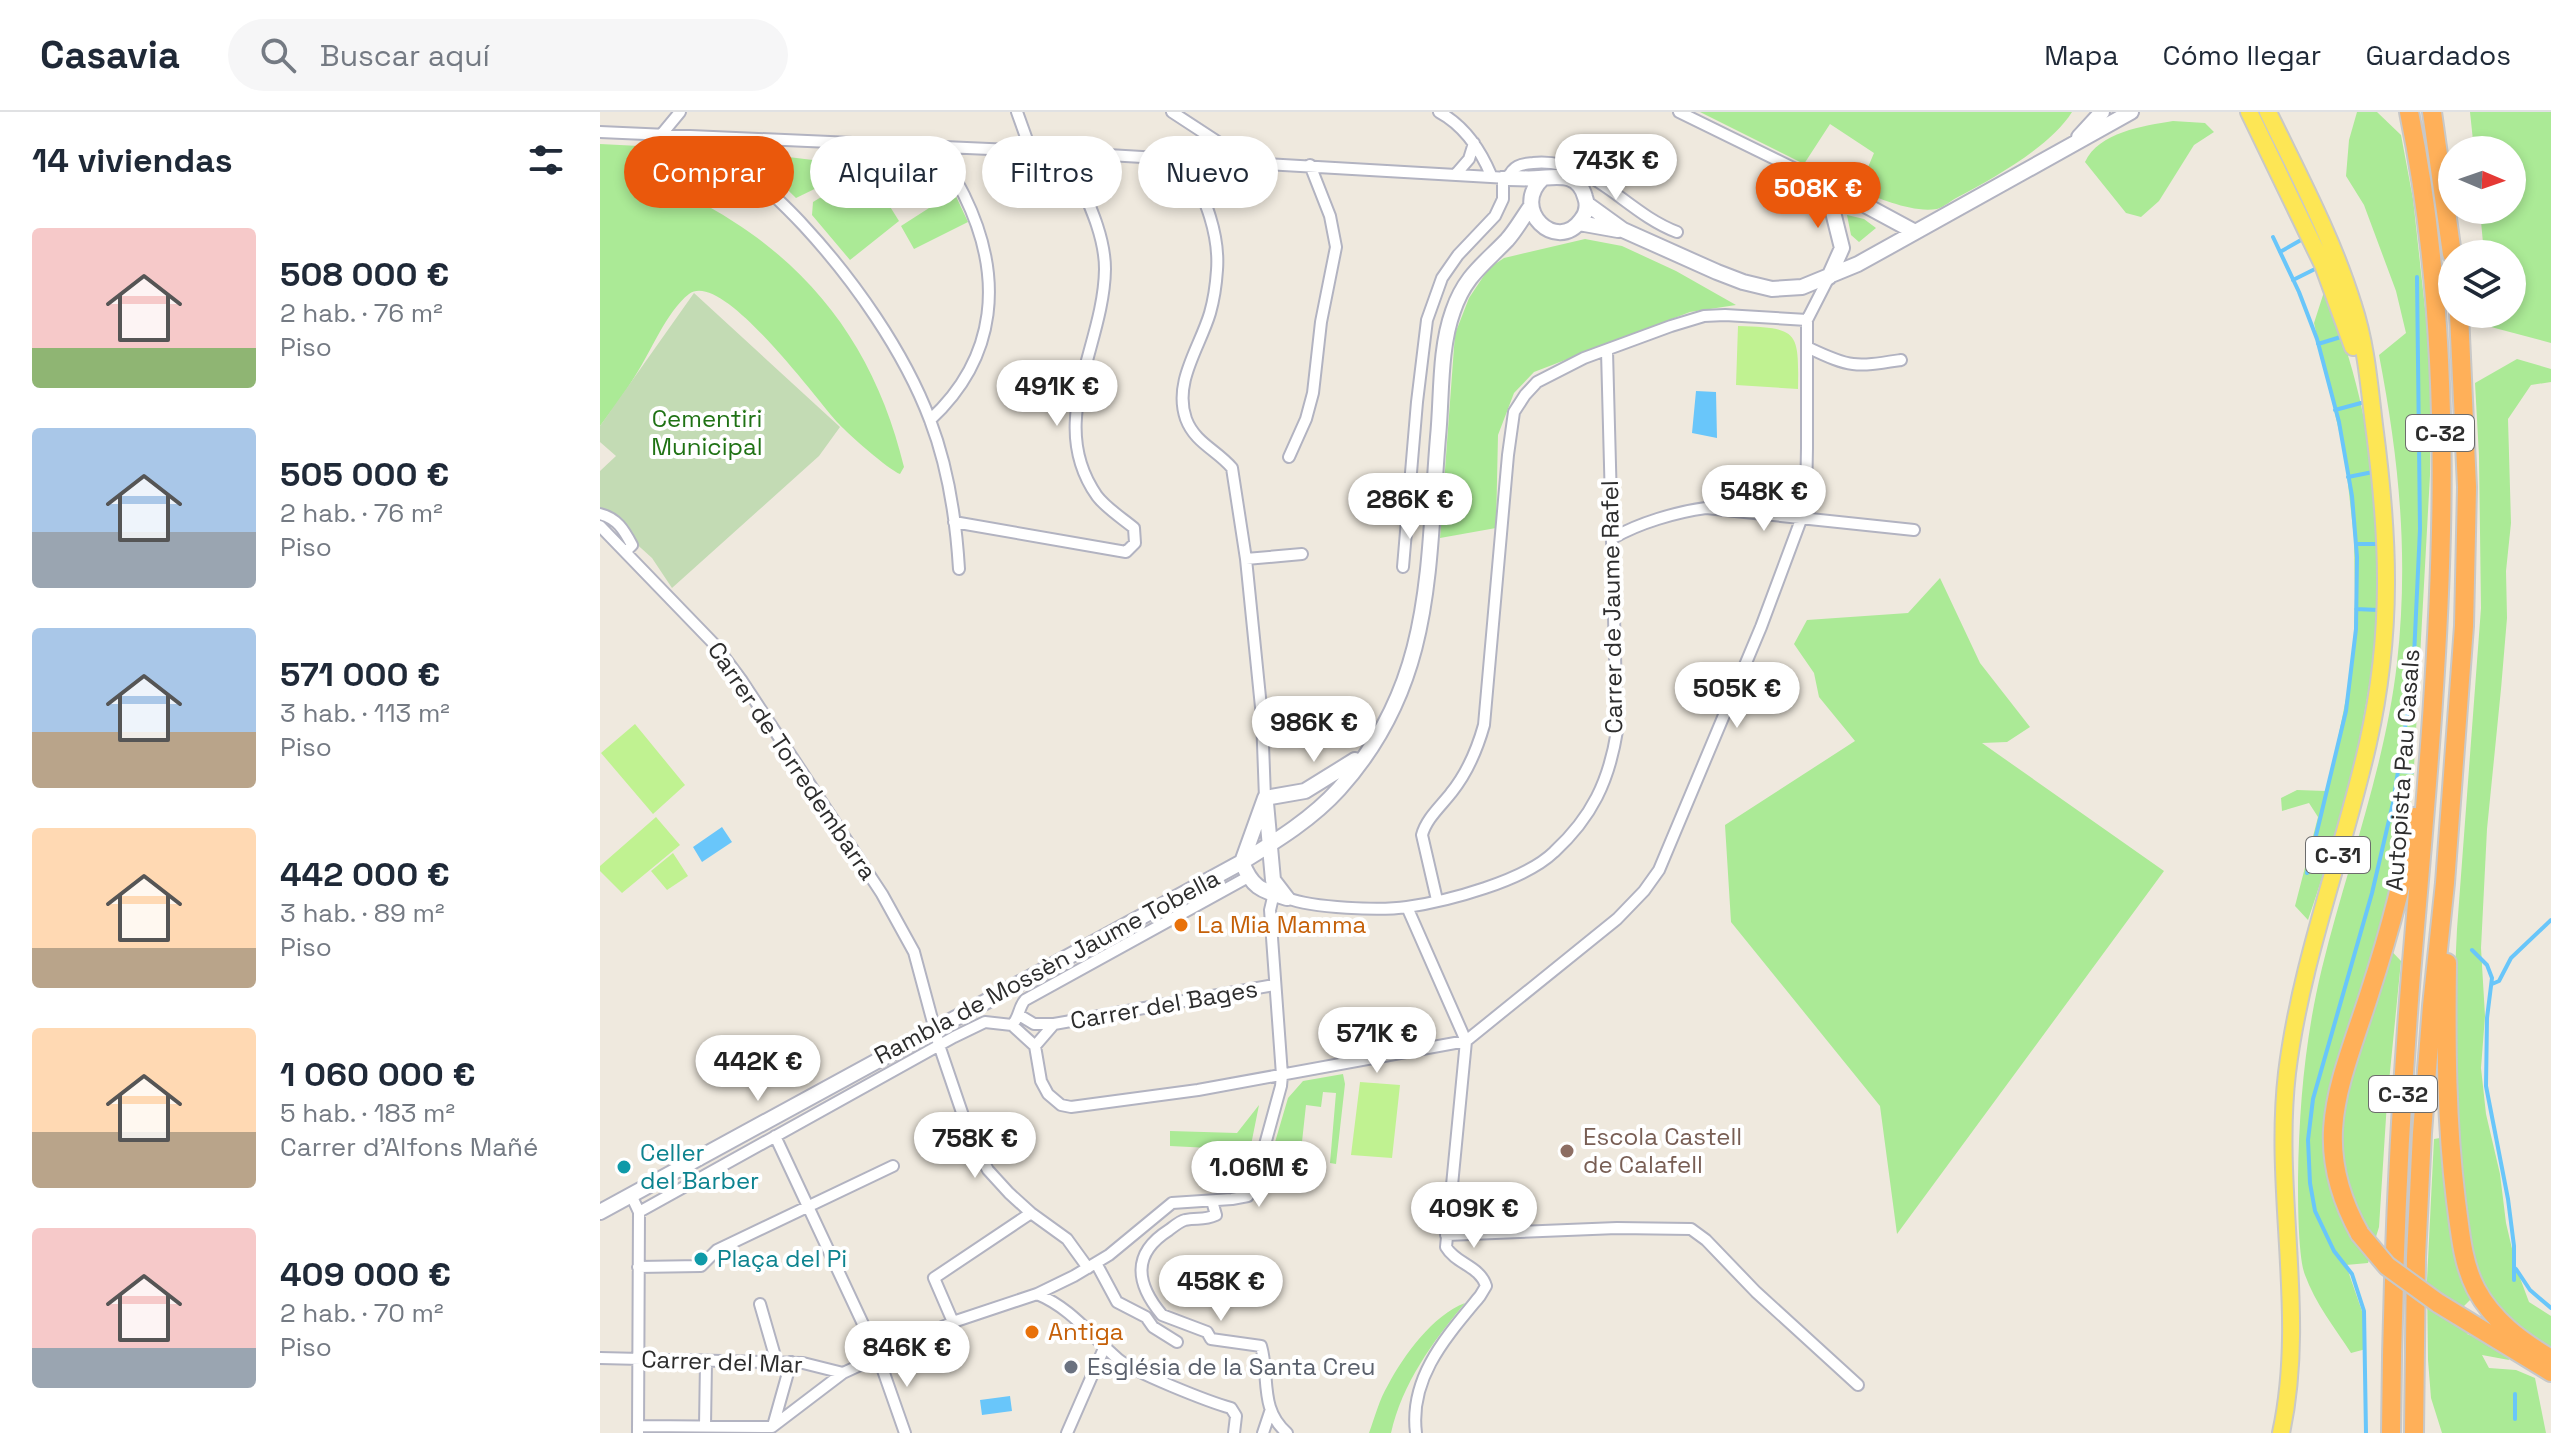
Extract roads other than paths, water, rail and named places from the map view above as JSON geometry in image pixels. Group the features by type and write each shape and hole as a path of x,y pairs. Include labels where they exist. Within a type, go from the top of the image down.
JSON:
{"highway":[{"name":"Autopista Pau Casals","path":"2391,1433 2400,1139 2429,757 2440,551 2438,332 2425,215 2409,112"},
{"path":"2432,112 2450,240"},
{"name":"Autopista Pau Casals","path":"2414,1433 2416,1257 2422,1133 2459,719 2467,555 2460,328"},
{"path":"2429,757 2417,791 2411,835 2391,921 2345,1067 2333,1116 2334,1168 2341,1194 2360,1234 2387,1266 2438,1303 2551,1372"},
{"path":"2445,883 2448,1119 2461,1243 2475,1287 2487,1307 2502,1325 2551,1359"}],"main road":[{"path":"2236,112 2267,150"},
{"name":"C-31","path":"2249,112 2336,295 2349,331 2374,426"},
{"path":"2257,112 2274,140 2290,157"},
{"name":"C-31","path":"2268,112 2329,237 2354,308 2366,353 2387,528 2386,613 2368,744 2309,953 2288,1063 2283,1150 2291,1355 2281,1433"}],"street":[{"path":"661,135 680,112"},
{"path":"1017,112 1026,136"},
{"path":"1172,112 1209,136"},
{"path":"1439,112 1461,128 1501,177 1532,202"},
{"path":"1679,112 1826,184 1915,232"},
{"path":"2076,141 2102,112"},
{"path":"1587,204 1623,230 1743,282 1772,289 1802,287 1829,277 1915,232 2076,141 2100,132 2131,112"},
{"path":"600,132 677,136"},
{"path":"1456,174 1469,159 1474,143"},
{"path":"1278,163 1501,177 1543,178 1551,175 1575,181 1585,195 1587,204 1579,223 1572,229 1556,232 1541,226 1533,213 1535,186 1543,178"},
{"path":"1501,177 1518,165 1558,163 1571,166 1644,215 1677,232"},
{"path":"1289,457 1306,419 1313,393 1321,322 1336,247 1330,216 1310,165"},
{"path":"1403,567 1427,320 1442,278 1458,255 1495,216 1503,199 1501,177"},
{"path":"1012,1025 1035,1046 1041,1081 1048,1094 1061,1105 1071,1107 1108,1104 1282,1075 1466,1041 1617,919 1659,870 1761,627 1802,517 1806,499 1807,320 1842,248 1826,184"},
{"path":"930,420 945,406 972,369 986,329 989,302 986,262 979,232 966,201"},
{"path":"1507,240 1532,202"},
{"path":"786,208 839,267 897,353 930,420 946,471 959,569"},
{"path":"954,522 1126,552 1135,543 1134,528 1099,498 1083,472 1073,436 1084,372 1102,301 1105,267 1089,208"},
{"path":"1207,208 1217,246 1218,267 1210,314 1186,375 1182,397 1186,420 1200,442 1232,468 1246,559 1262,717 1265,798 1273,880 1279,893"},
{"path":"1579,223 1623,230"},
{"path":"1507,240 1541,226"},
{"name":"Rambla de Mossèn Jaume Tobella","path":"600,1212 1242,862 1304,820 1338,790 1387,726 1417,648 1424,608 1445,359 1452,313 1479,266 1507,240"},
{"path":"1437,900 1422,835 1424,827 1475,758 1484,725 1514,412 1537,382 1584,358 1671,326 1704,316 1725,315 1807,320"},
{"path":"1809,348 1842,363 1858,366 1901,360"},
{"name":"Carrer de Jaume Rafel","path":"1279,893 1326,905 1407,907 1511,879 1552,855 1580,825 1602,791 1612,761 1617,731 1607,351"},
{"path":"1613,538 1654,522 1706,508 1914,530"},
{"path":"600,514 608,516 623,528 632,545 626,551"},
{"name":"Carrer de Torredembarra","path":"600,526 716,646 882,894 914,952 956,1100 988,1170 1031,1213 1067,1239 1092,1265 1117,1302 1146,1317 1153,1327 1177,1342"},
{"path":"1246,559 1302,554"},
{"path":"1265,798 1305,791 1368,752"},
{"path":"1265,798 1242,862 1248,877 1260,890 1279,893"},
{"name":"Rambla de Mossèn Jaume Tobella","path":"639,1212 939,1045 985,1022 1012,1025 1025,1000 1248,877"},
{"path":"631,1195 639,1212 638,1430 705,1426 771,1430 843,1373 953,1322 1037,1294 1092,1265 1172,1203 1248,1196 1253,1190 1282,1075 1270,910 1279,893"},
{"path":"1407,907 1466,1041 1446,1247 1452,1256 1480,1273 1486,1286 1430,1364 1413,1412 1416,1433"},
{"name":"Carrer del Bages","path":"1019,1011 1034,1024 1054,1024 1274,985"},
{"path":"1008,988 1019,1011"},
{"name":"Carrer del Bages","path":"1035,1046 1054,1024"},
{"path":"775,1136 878,1356 905,1433"},
{"path":"638,1267 701,1266 717,1250 893,1166"},
{"path":"1212,1201 1216,1215 1203,1221 1185,1220 1145,1250 1140,1276 1147,1295 1162,1315 1207,1332 1211,1339 1258,1345 1263,1349 1264,1376 1274,1422 1287,1433"},
{"path":"953,1322 934,1278 1031,1213"},
{"path":"1446,1235 1617,1228 1691,1229 1858,1385"},
{"path":"1037,1294 1057,1302 1126,1365 1231,1408 1236,1416 1234,1433"},
{"path":"760,1304 777,1363"},
{"path":"1153,1327 1162,1315"},
{"path":"1067,1433 1105,1346"},
{"name":"Carrer del Mar","path":"600,1358 791,1362 843,1373"},
{"path":"705,1426 706,1361"},
{"path":"771,1430 791,1362"},
{"path":"1263,1433 1271,1410"}],"water":[{"path":"1696,391 1716,392 1717,438 1692,433"},
{"path":"722,827 732,842 702,862 693,847"},
{"path":"1010,1396 1012,1411 982,1415 980,1400"}],"waterway":[{"path":"2273,237 2317,339 2339,422 2352,496 2357,557 2356,629 2346,711 2307,873"},
{"path":"2280,252 2301,240"},
{"path":"2293,280 2315,269"},
{"path":"2366,1433 2364,1311 2352,1274 2334,1251 2315,1211 2308,1140 2313,1099 2372,893 2393,803 2413,677 2420,529 2417,277"},
{"path":"2318,344 2344,336"},
{"path":"2335,410 2361,403"},
{"path":"2348,477 2373,472"},
{"path":"2357,544 2379,544"},
{"path":"2356,609 2378,610"},
{"path":"2399,771 2412,772"},
{"path":"2308,864 2324,869"},
{"path":"2492,984 2499,981 2511,958 2551,920"},
{"path":"2472,950 2487,965 2492,978 2487,1018 2486,1086 2508,1199 2514,1246 2514,1280"},
{"path":"2516,1269 2530,1290 2551,1308"},
{"path":"2515,1394 2515,1419"}],"place":[{"name":"La Mia Mamma","path":"1181,925"},
{"name":"Escola Castell de Calafell","path":"1567,1151"},
{"name":"Celler del Barber","path":"624,1167"},
{"name":"Plaça del Pi","path":"701,1259"},
{"name":"Antiga","path":"1032,1332"},
{"name":"Església de la Santa Creu","path":"1071,1367"}],"park label":[{"name":"Cementiri Municipal","path":"707,433"}]}
